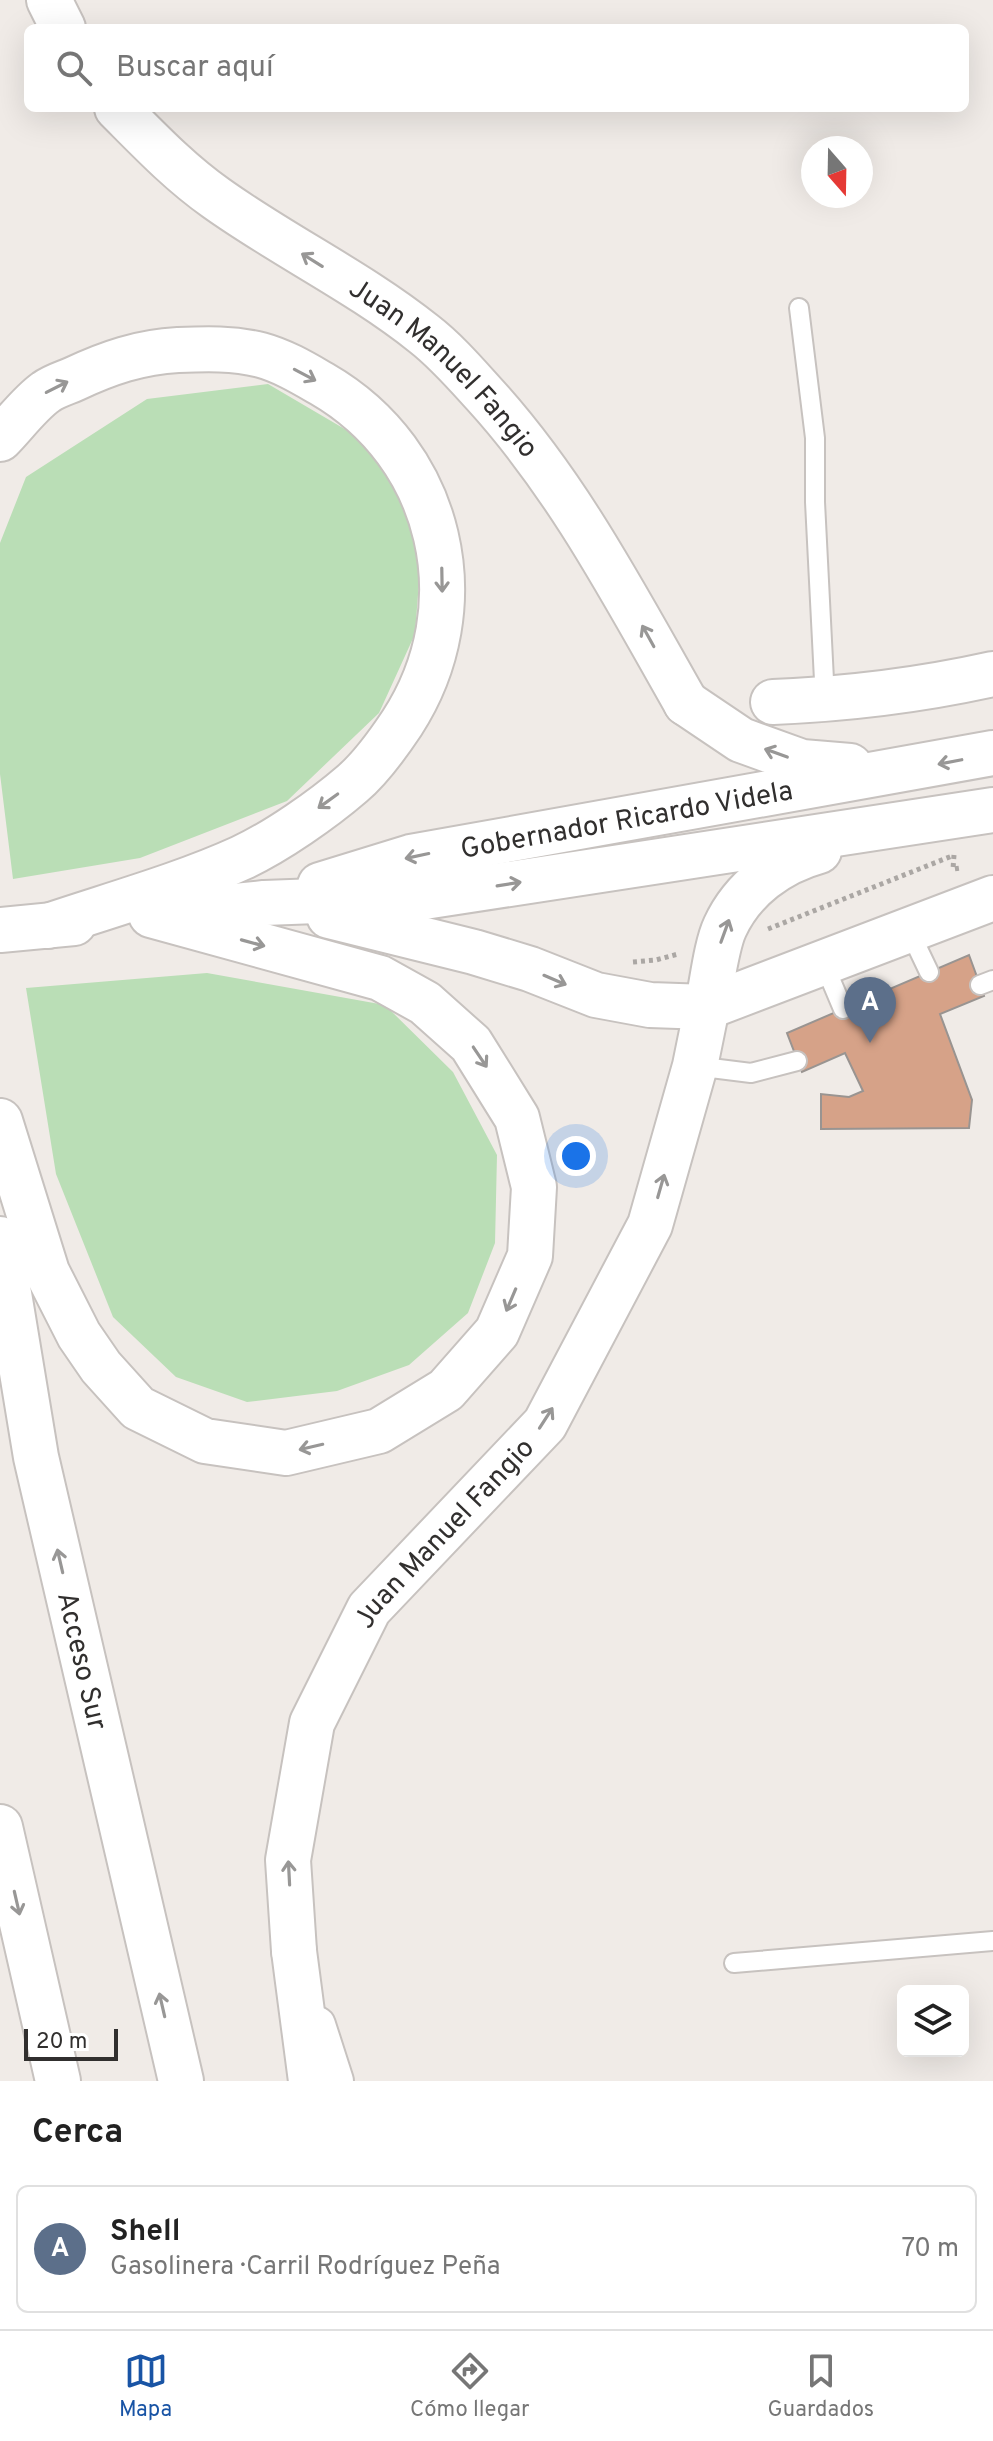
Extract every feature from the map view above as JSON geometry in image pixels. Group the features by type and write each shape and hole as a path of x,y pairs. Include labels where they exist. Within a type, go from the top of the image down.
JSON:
{"main road":[{"path":"49,0 61,24"},
{"name":"Juan Manuel Fangio","path":"121,112 161,152 214,197 390,309 426,335 458,365 509,421 554,480 591,535 686,703 741,740 802,762 908,770"},
{"path":"0,439 46,391 110,362 156,351 221,348 262,356 301,372 343,396 380,429 411,471 434,524 443,575 439,637 418,698 392,738 354,783 243,857 48,926"},
{"path":"773,702 825,700 944,685 993,674"},
{"name":"Gobernador Ricardo Videla","path":"264,903 411,857 993,753"},
{"name":"Gobernador Ricardo Videla","path":"0,930 264,903 424,897 993,810"},
{"name":"Juan Manuel Fangio","path":"294,1951 288,1860 312,1723 369,1609 545,1424 650,1225 695,1066 723,929 748,889 797,857 913,824"},
{"path":"264,903 460,948 530,969 596,995 650,1005 707,1007 993,898"},
{"path":"0,1121 47,1272 79,1335 101,1367 138,1408 205,1441 286,1453 379,1431 446,1390 497,1332 530,1256 534,1187 517,1118 471,1044 425,1003 380,978 151,915"},
{"name":"Acceso Sur","path":"0,1239 36,1457 181,2081"},
{"path":"0,1827 58,2081"},
{"path":"294,1951 311,2081"}],"street":[{"name":"Juan Manuel Fangio","path":"294,1951 335,2081"}],"lane":[{"path":"799,308 815,438 815,502 825,700"},
{"path":"909,930 929,972"},
{"path":"824,964 843,1009"},
{"path":"695,1066 751,1073 797,1061"},
{"path":"734,1963 993,1941"}],"green space":[{"path":"268,384 360,438 403,501 420,568 415,634 379,713 287,801 140,858 13,879 0,774 0,543 26,477 147,399"},
{"path":"207,973 385,1005 453,1072 497,1155 495,1243 468,1313 409,1365 337,1391 247,1402 176,1377 113,1317 56,1174 26,988"}],"building":[{"path":"969,955 984,996 940,1014 972,1100 969,1128 821,1129 821,1094 849,1097 863,1091 845,1053 802,1072 787,1033"}],"place":[{"name":"Shell","path":"870,1043"}]}
